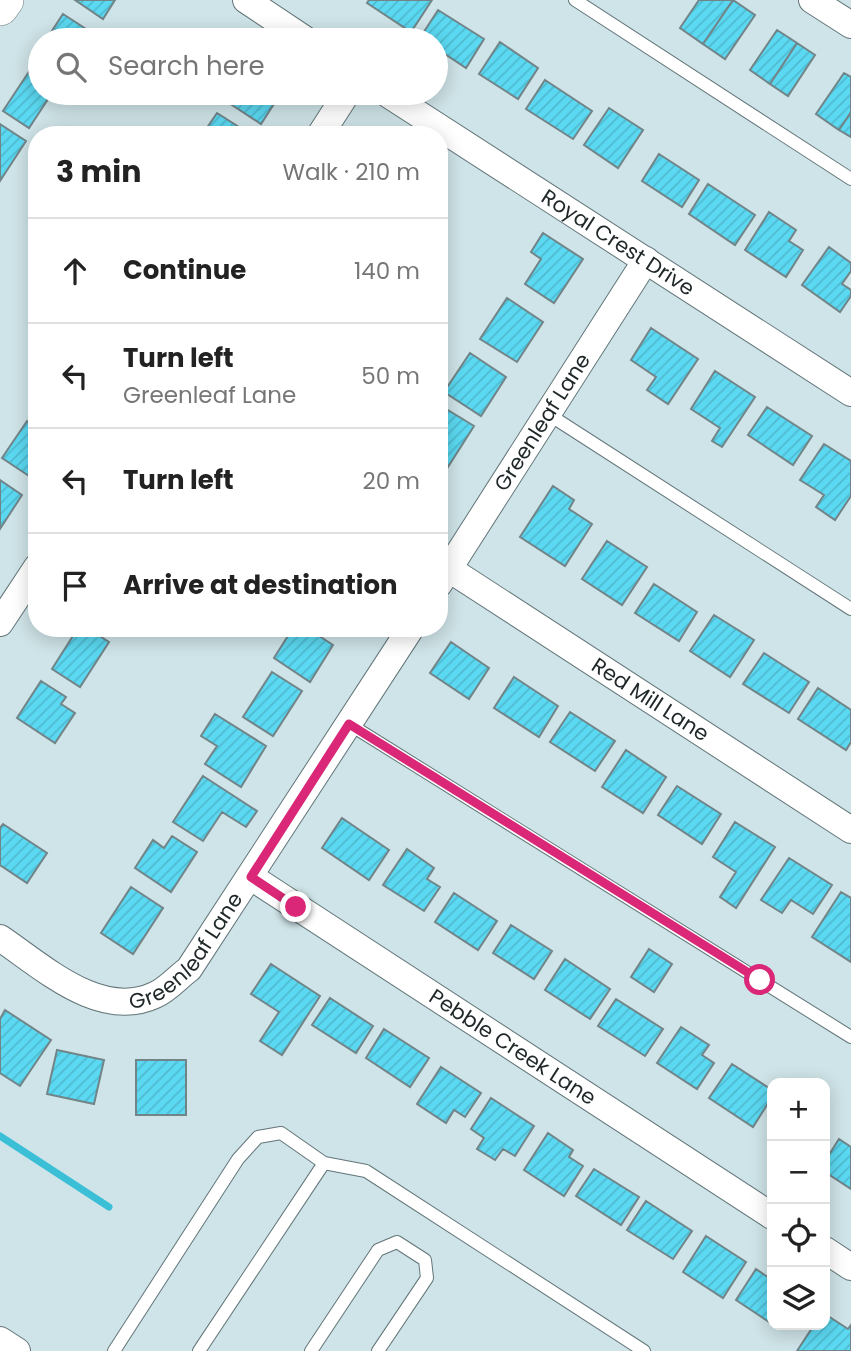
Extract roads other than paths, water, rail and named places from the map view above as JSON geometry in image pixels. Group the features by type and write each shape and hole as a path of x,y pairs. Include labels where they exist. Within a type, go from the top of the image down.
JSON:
{"main road":[{"path":"0,8 5,0"}],"street":[{"path":"246,0 288,28"},
{"path":"812,0 851,25"},
{"path":"326,126 340,105"},
{"name":"Royal Crest Drive","path":"405,105 437,126"},
{"name":"Royal Crest Drive","path":"448,133 851,393"},
{"name":"Greenleaf Lane","path":"448,570 646,260"},
{"name":"Red Mill Lane","path":"448,578 851,830"},
{"path":"0,623 28,581"},
{"name":"Greenleaf Lane","path":"0,938 80,990 104,1001 137,1001 156,995 189,969 405,637"},
{"name":"Pebble Creek Lane","path":"251,877 767,1213"},
{"path":"830,1253 851,1266"},
{"path":"0,1340 17,1351"}],"lane":[{"path":"575,0 851,178"},
{"path":"548,414 851,609"},
{"path":"349,724 851,1037"},
{"path":"115,1351 238,1159 258,1137 281,1133 324,1163 366,1171 644,1351"},
{"path":"199,1351 324,1163"},
{"path":"311,1351 378,1250 397,1242 425,1260 428,1278 378,1351"}],"waterway":[{"path":"0,1136 109,1207"}]}
